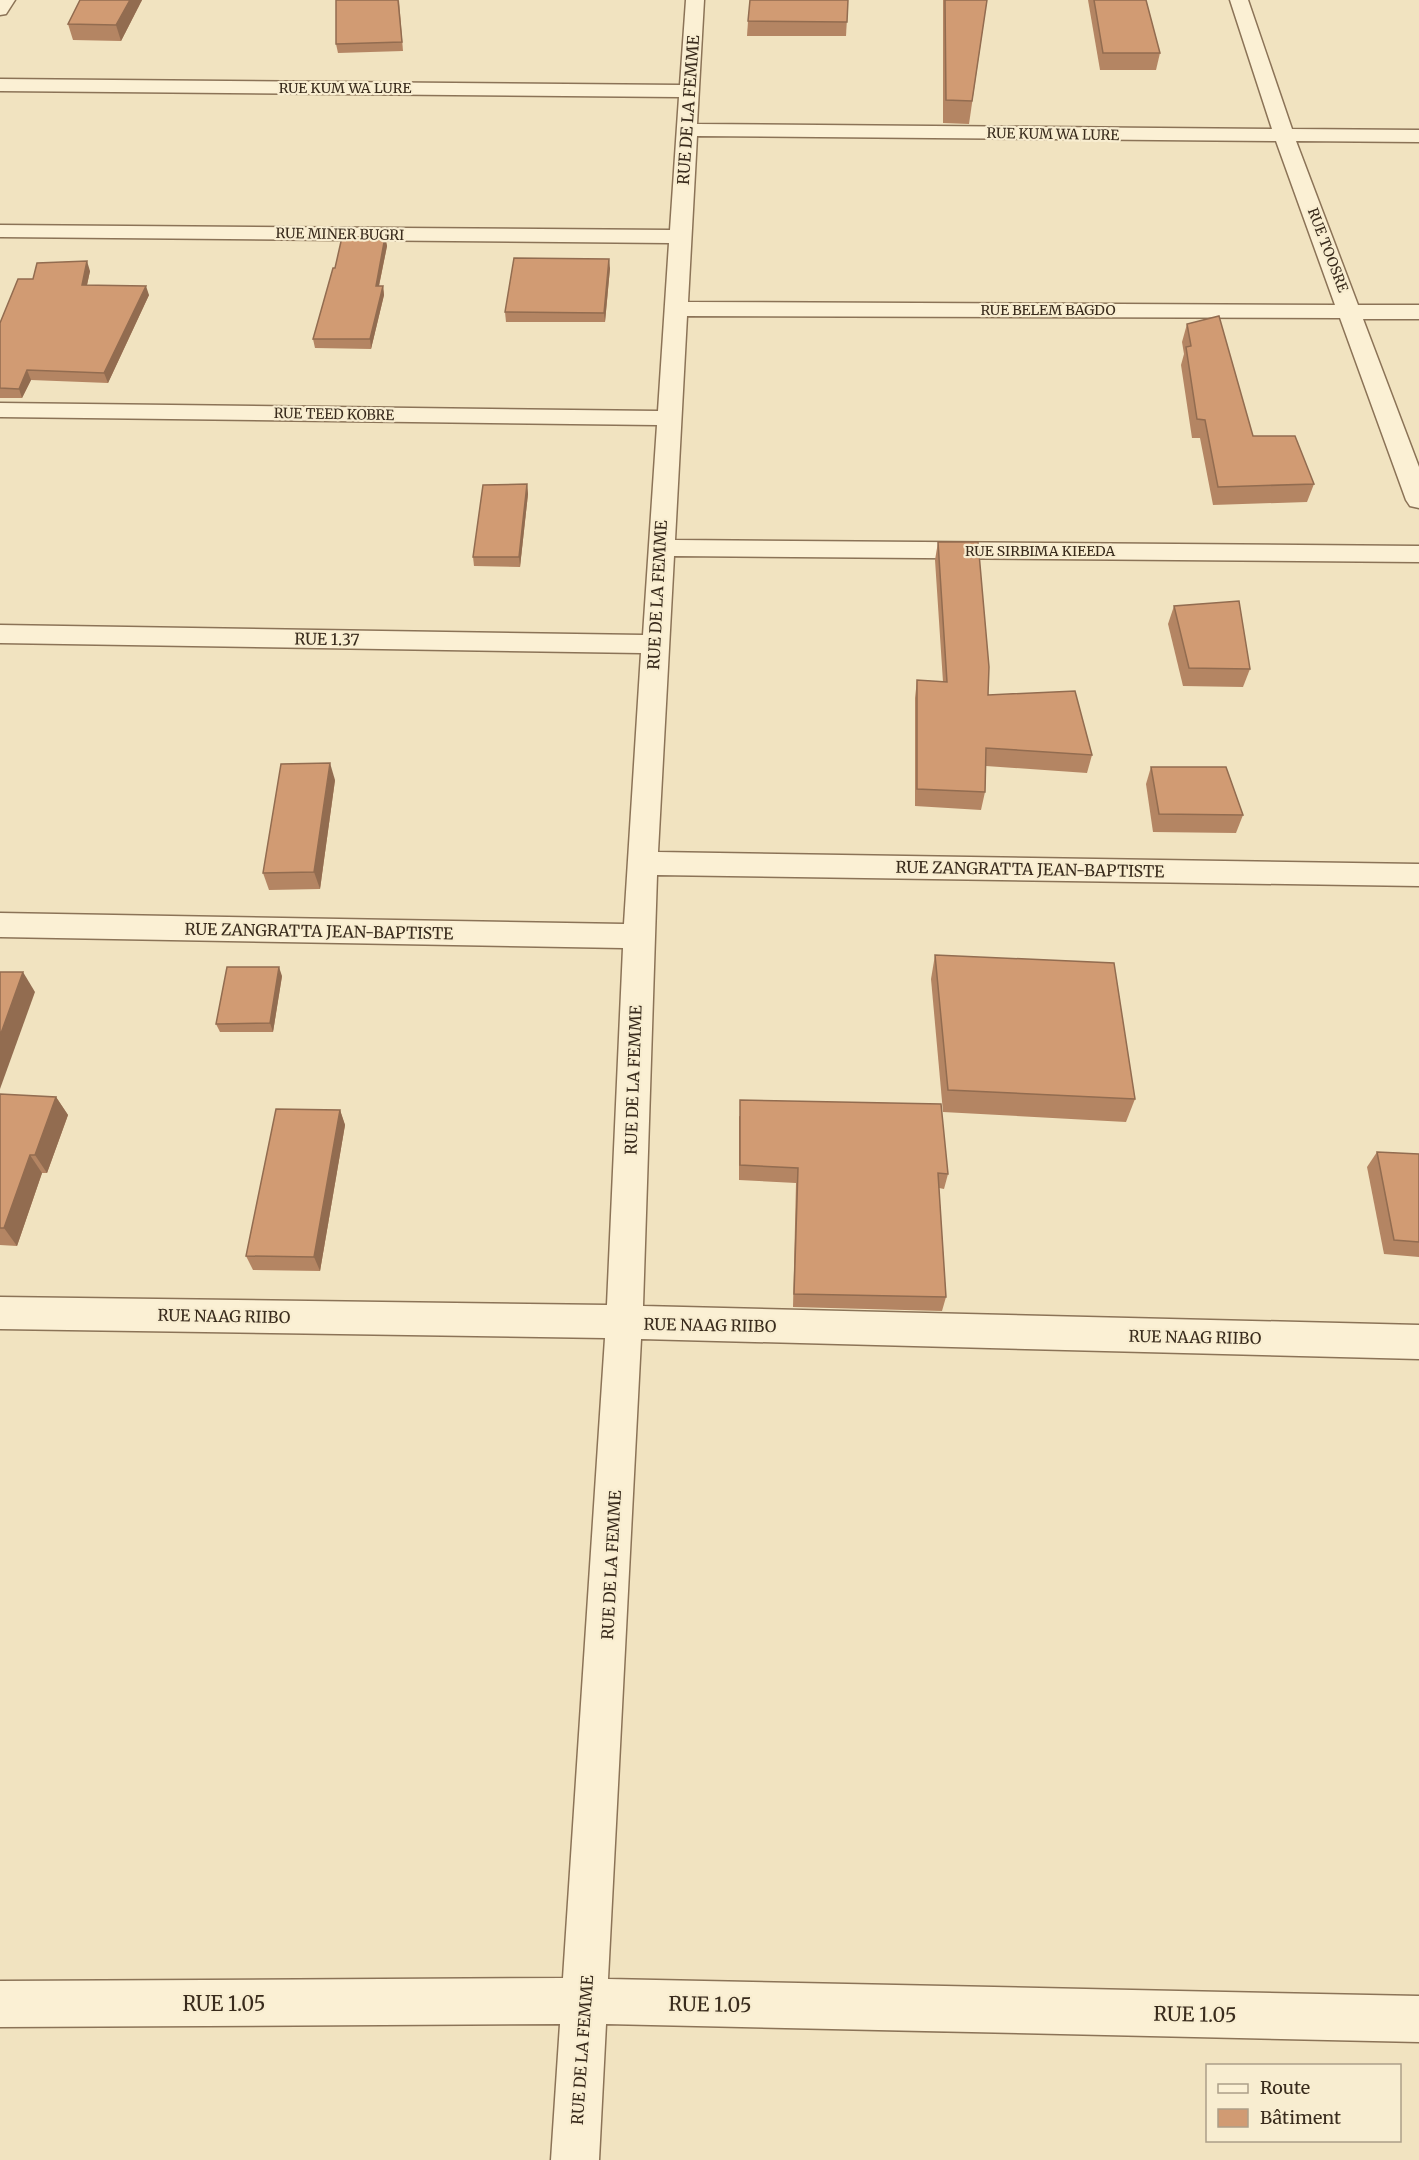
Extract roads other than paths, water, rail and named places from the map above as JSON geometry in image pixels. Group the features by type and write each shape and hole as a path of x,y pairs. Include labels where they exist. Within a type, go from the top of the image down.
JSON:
{"street":[{"path":"0,10 6,0"},
{"name":"RUE DE LA FEMME","path":"575,2160 624,1323 638,936 654,644 696,0"},
{"name":"RUE TOOSRE","path":"1239,0 1284,136 1351,311 1419,500"},
{"name":"RUE KUM WA LURE","path":"0,85 689,91"},
{"name":"RUE KUM WA LURE","path":"687,130 1419,136"},
{"name":"RUE MINER BUGRI","path":"0,231 680,237"},
{"name":"RUE BELEM BAGDO","path":"676,309 1419,312"},
{"name":"RUE TEED KOBRE","path":"0,410 669,418"},
{"name":"RUE SIRBIMA KIEEDA","path":"660,548 1419,554"},
{"name":"RUE 1.37","path":"0,634 654,644"},
{"name":"RUE ZANGRATTA JEAN-BAPTISTE","path":"642,862 1419,875"},
{"name":"RUE ZANGRATTA JEAN-BAPTISTE","path":"0,925 638,936"},
{"name":"RUE NAAG RIIBO","path":"0,1313 624,1323 1419,1342"},
{"name":"RUE 1.05","path":"0,2004 586,2001 1419,2019"}]}
